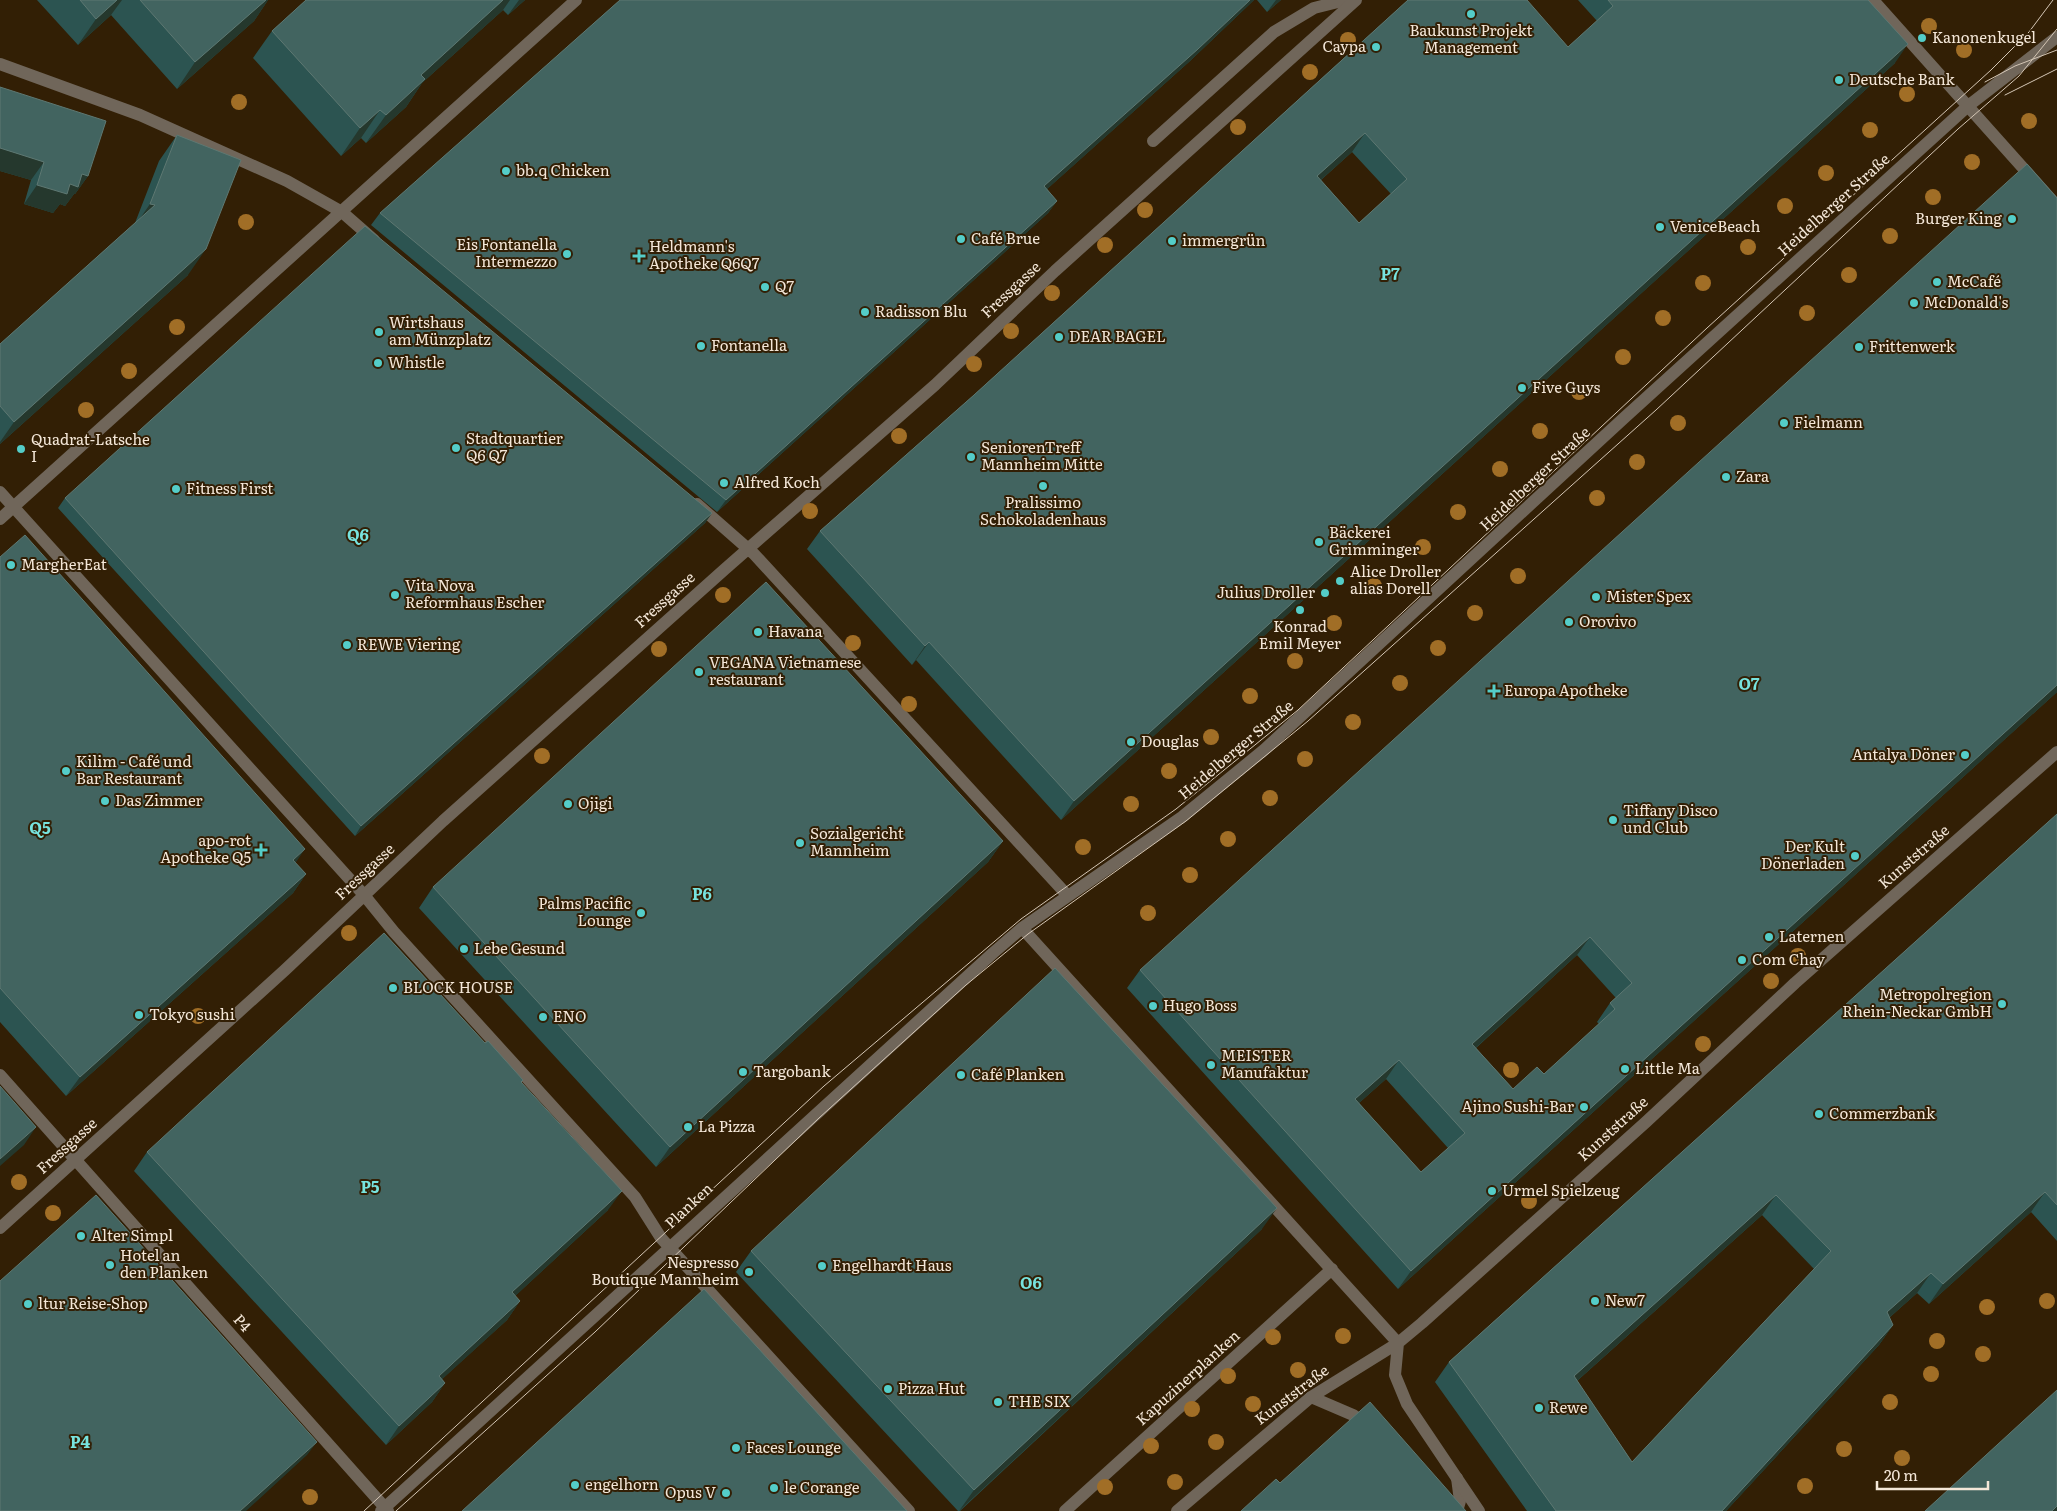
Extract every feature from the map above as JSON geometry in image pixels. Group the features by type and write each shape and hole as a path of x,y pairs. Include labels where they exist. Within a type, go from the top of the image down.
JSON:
{"street":[{"path":"0,519 576,0"},
{"path":"1153,141 1274,32 1314,8 1346,0"},
{"name":"Fressgasse","path":"0,1228 364,896 443,821 748,548 935,385 1069,259 1356,0"},
{"path":"1874,0 2057,206"},
{"name":"Heidelberger Straße","path":"1022,928 1182,817 1264,750 1624,418 1968,106 2057,37"},
{"path":"0,64 140,115 287,181 342,212 387,250"},
{"path":"0,492 364,896 394,932 635,1197 669,1247 909,1511"},
{"path":"689,498 748,548 1068,896"},
{"name":"Kunststraße","path":"1177,1511 1311,1397 1398,1343 1646,1122 1796,984 2057,752"},
{"path":"1022,928 1398,1343 1395,1376 1407,1404 1479,1511"},
{"name":"Planken","path":"385,1510 833,1096 1022,928"},
{"name":"P4","path":"0,1075 385,1510"},
{"name":"Kapuzinerplanken","path":"1065,1511 1332,1269"},
{"path":"1311,1397 1353,1415 1376,1434"},
{"path":"1457,1478 1460,1501 1457,1511"}],"building":[{"path":"80,0 117,0 96,19"},
{"path":"140,0 266,0 195,62"},
{"path":"306,0 503,0 421,75 425,79 386,115 380,110 360,128 272,31"},
{"name":"Q7","path":"620,0 1250,0 1198,49 1044,186 1057,201 726,500 380,213"},
{"path":"1408,0 1527,0 1568,47 1613,6 1608,0 1868,0 1908,44 1074,801 929,642 925,646 820,531 974,395","holes":["1365,133 1407,179 1359,223 1317,176"]},
{"path":"0,87 106,121 88,176 82,174 78,187 70,184 67,194 37,185 44,162 0,148"},
{"path":"177,135 241,160 206,249 14,422 0,406 0,344 155,205 150,204"},
{"path":"2027,164 2057,198 2057,685 1411,1271 1140,970","holes":["1590,937 1632,983 1610,1003 1615,1009 1544,1074 1537,1067 1513,1089 1472,1044","1399,1060 1465,1133 1421,1172 1355,1099"]},
{"path":"365,226 712,513 361,826 65,498"},
{"path":"25,535 305,849 293,860 306,874 80,1077 0,988 0,557"},
{"path":"766,582 1003,841 670,1147 433,887"},
{"path":"2057,814 2057,1205 2045,1192 1943,1284 1931,1273 1887,1312 1893,1325 1722,1511 1556,1511 1449,1362","holes":["1776,1195 1831,1251 1632,1462 1574,1376"]},
{"path":"384,933 485,1043 488,1041 523,1080 521,1082 622,1191 512,1292 520,1301 439,1376 445,1383 399,1426 147,1152"},
{"path":"1055,968 1277,1208 974,1490 751,1251"},
{"path":"0,1086 36,1127 0,1159"},
{"path":"96,1195 317,1442 240,1511 0,1511 0,1281"},
{"path":"704,1289 907,1511 462,1511"},
{"path":"2057,1390 2057,1506 2052,1511 1925,1511"},
{"path":"1370,1402 1466,1511 1241,1511 1276,1479 1280,1483"}],"tram line":[{"path":"364,1511 824,1086 1021,919 1176,809 1298,710 1707,328 1991,70 2029,32 2053,0"},
{"path":"396,1511 595,1332 819,1118 966,985 1028,934 1186,821 1308,721 1656,410 1958,129 2019,76 2057,29"},
{"path":"1985,82 2015,66 2057,50"},
{"path":"2005,95 2057,69"}],"place":[{"name":"Baukunst Projekt Management","path":"1471,14"},
{"name":"Kanonenkugel","path":"1922,38"},
{"name":"Caypa","path":"1376,47"},
{"name":"Deutsche Bank","path":"1839,80"},
{"name":"bb.q Chicken","path":"506,171"},
{"name":"Burger King","path":"2012,219"},
{"name":"VeniceBeach","path":"1660,227"},
{"name":"Café Brue","path":"961,239"},
{"name":"immergrün","path":"1172,241"},
{"name":"Eis Fontanella Intermezzo","path":"567,254"},
{"name":"Heldmann's Apotheke Q6Q7","path":"639,256"},
{"name":"McCafé","path":"1937,282"},
{"name":"Q7","path":"765,287"},
{"name":"McDonald's","path":"1914,303"},
{"name":"Radisson Blu","path":"865,312"},
{"name":"Wirtshaus am Münzplatz","path":"379,332"},
{"name":"DEAR BAGEL","path":"1059,337"},
{"name":"Fontanella","path":"701,346"},
{"name":"Frittenwerk","path":"1859,347"},
{"name":"Whistle","path":"378,363"},
{"name":"Five Guys","path":"1522,388"},
{"name":"Fielmann","path":"1784,423"},
{"name":"Stadtquartier Q6 Q7","path":"456,448"},
{"name":"Quadrat-Latsche I","path":"21,449"},
{"name":"SeniorenTreff Mannheim Mitte","path":"971,457"},
{"name":"Zara","path":"1726,477"},
{"name":"Alfred Koch","path":"724,483"},
{"name":"Pralissimo Schokoladenhaus","path":"1043,486"},
{"name":"Fitness First","path":"176,489"},
{"name":"Bäckerei Grimminger","path":"1319,542"},
{"name":"MargherEat","path":"11,565"},
{"name":"Alice Droller alias Dorell","path":"1340,581"},
{"name":"Julius Droller","path":"1325,593"},
{"name":"Vita Nova Reformhaus Escher","path":"395,595"},
{"name":"Mister Spex","path":"1596,597"},
{"name":"Konrad Emil Meyer","path":"1300,610"},
{"name":"Orovivo","path":"1569,622"},
{"name":"Havana","path":"758,632"},
{"name":"REWE Viering","path":"347,645"},
{"name":"VEGANA Vietnamese restaurant","path":"699,672"},
{"name":"Europa Apotheke","path":"1494,691"},
{"name":"Douglas","path":"1131,742"},
{"name":"Antalya Döner","path":"1965,755"},
{"name":"Kilim - Café und Bar Restaurant","path":"66,771"},
{"name":"Das Zimmer","path":"105,801"},
{"name":"Ojigi","path":"568,804"},
{"name":"Tiffany Disco und Club","path":"1613,820"},
{"name":"Sozialgericht Mannheim","path":"800,843"},
{"name":"apo-rot Apotheke Q5","path":"261,850"},
{"name":"Der Kult Dönerladen","path":"1855,856"},
{"name":"Palms Pacific Lounge","path":"641,913"},
{"name":"Laternen","path":"1769,937"},
{"name":"Lebe Gesund","path":"464,949"},
{"name":"Com Chay","path":"1742,960"},
{"name":"BLOCK HOUSE","path":"393,988"},
{"name":"Metropolregion Rhein-Neckar GmbH","path":"2002,1004"},
{"name":"Hugo Boss","path":"1153,1006"},
{"name":"Tokyo sushi","path":"139,1015"},
{"name":"ENO","path":"543,1017"},
{"name":"MEISTER Manufaktur","path":"1211,1065"},
{"name":"Little Ma","path":"1625,1069"},
{"name":"Targobank","path":"743,1072"},
{"name":"Café Planken","path":"961,1075"},
{"name":"Ajino Sushi-Bar","path":"1584,1107"},
{"name":"Commerzbank","path":"1819,1114"},
{"name":"La Pizza","path":"688,1127"},
{"name":"Urmel Spielzeug","path":"1492,1191"},
{"name":"Alter Simpl","path":"81,1236"},
{"name":"Hotel an den Planken","path":"110,1265"},
{"name":"Engelhardt Haus","path":"822,1266"},
{"name":"Nespresso Boutique Mannheim","path":"749,1272"},
{"name":"New7","path":"1595,1301"},
{"name":"ltur Reise-Shop","path":"28,1304"},
{"name":"Pizza Hut","path":"888,1389"},
{"name":"THE SIX","path":"998,1402"},
{"name":"Rewe","path":"1539,1408"},
{"name":"Faces Lounge","path":"736,1448"},
{"name":"engelhorn","path":"575,1485"},
{"name":"le Corange","path":"774,1488"},
{"name":"Opus V","path":"726,1493"}],"district":[{"name":"P7","path":"1390,274"},
{"name":"Q6","path":"358,535"},
{"name":"O7","path":"1749,684"},
{"name":"Q5","path":"40,828"},
{"name":"P6","path":"702,894"},
{"name":"P5","path":"370,1187"},
{"name":"O6","path":"1031,1283"},
{"name":"P4","path":"80,1442"}]}
